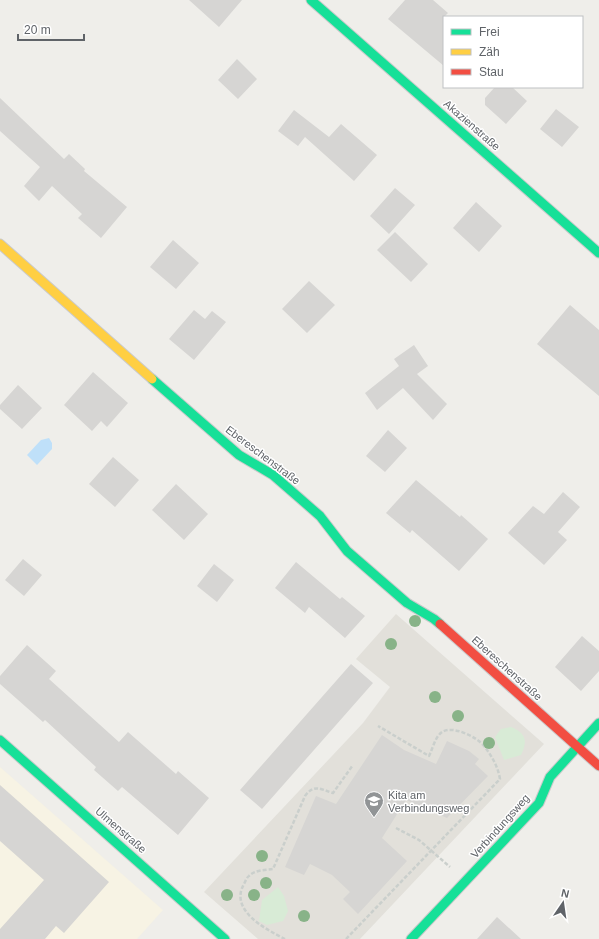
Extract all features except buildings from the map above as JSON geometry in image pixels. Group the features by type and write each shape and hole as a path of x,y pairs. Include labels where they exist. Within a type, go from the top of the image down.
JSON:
{"street":[{"name":"Akazienstraße","path":"311,0 599,253"},
{"name":"Ebereschenstraße","path":"0,244 239,455 273,475 320,516 347,551 407,603 434,619 599,766"},
{"name":"Verbindungsweg","path":"411,939 539,803 550,777 599,723"},
{"name":"Ulmenstraße","path":"0,740 225,939"}],"path":[{"path":"346,939 500,779 498,768 484,745 464,732 452,729 443,731 438,736 429,756 378,726"},
{"path":"285,939 267,931 251,918 241,905 240,891 249,875 260,871 273,869 309,790 317,788 333,793 353,765"},
{"path":"396,828 419,840 452,869"}],"shaded area":[{"name":"Kita am Verbindungsweg","path":"396,614 544,744 360,939 258,939 204,892 363,723 390,687 356,659"},
{"path":"0,767 163,910 137,939 0,939"}],"green space":[{"path":"511,727 523,735 525,742 521,755 504,760 495,737 501,729"},
{"path":"278,887 284,896 288,911 283,921 267,925 259,921 262,900"}],"water":[{"path":"49,438 52,443 52,449 37,465 27,455 41,440"}],"traffic: fast":[{"path":"311,0 599,253"},
{"path":"152,379 239,455 273,475 320,516 347,551 407,603 440,624"},
{"path":"411,939 539,803 550,777 599,723"},
{"path":"0,740 225,939"}],"traffic: slow":[{"path":"0,244 152,379"}],"traffic: jam":[{"path":"440,624 599,766"}],"place":[{"name":"Kita am Verbindungsweg","path":"374,818"}]}
